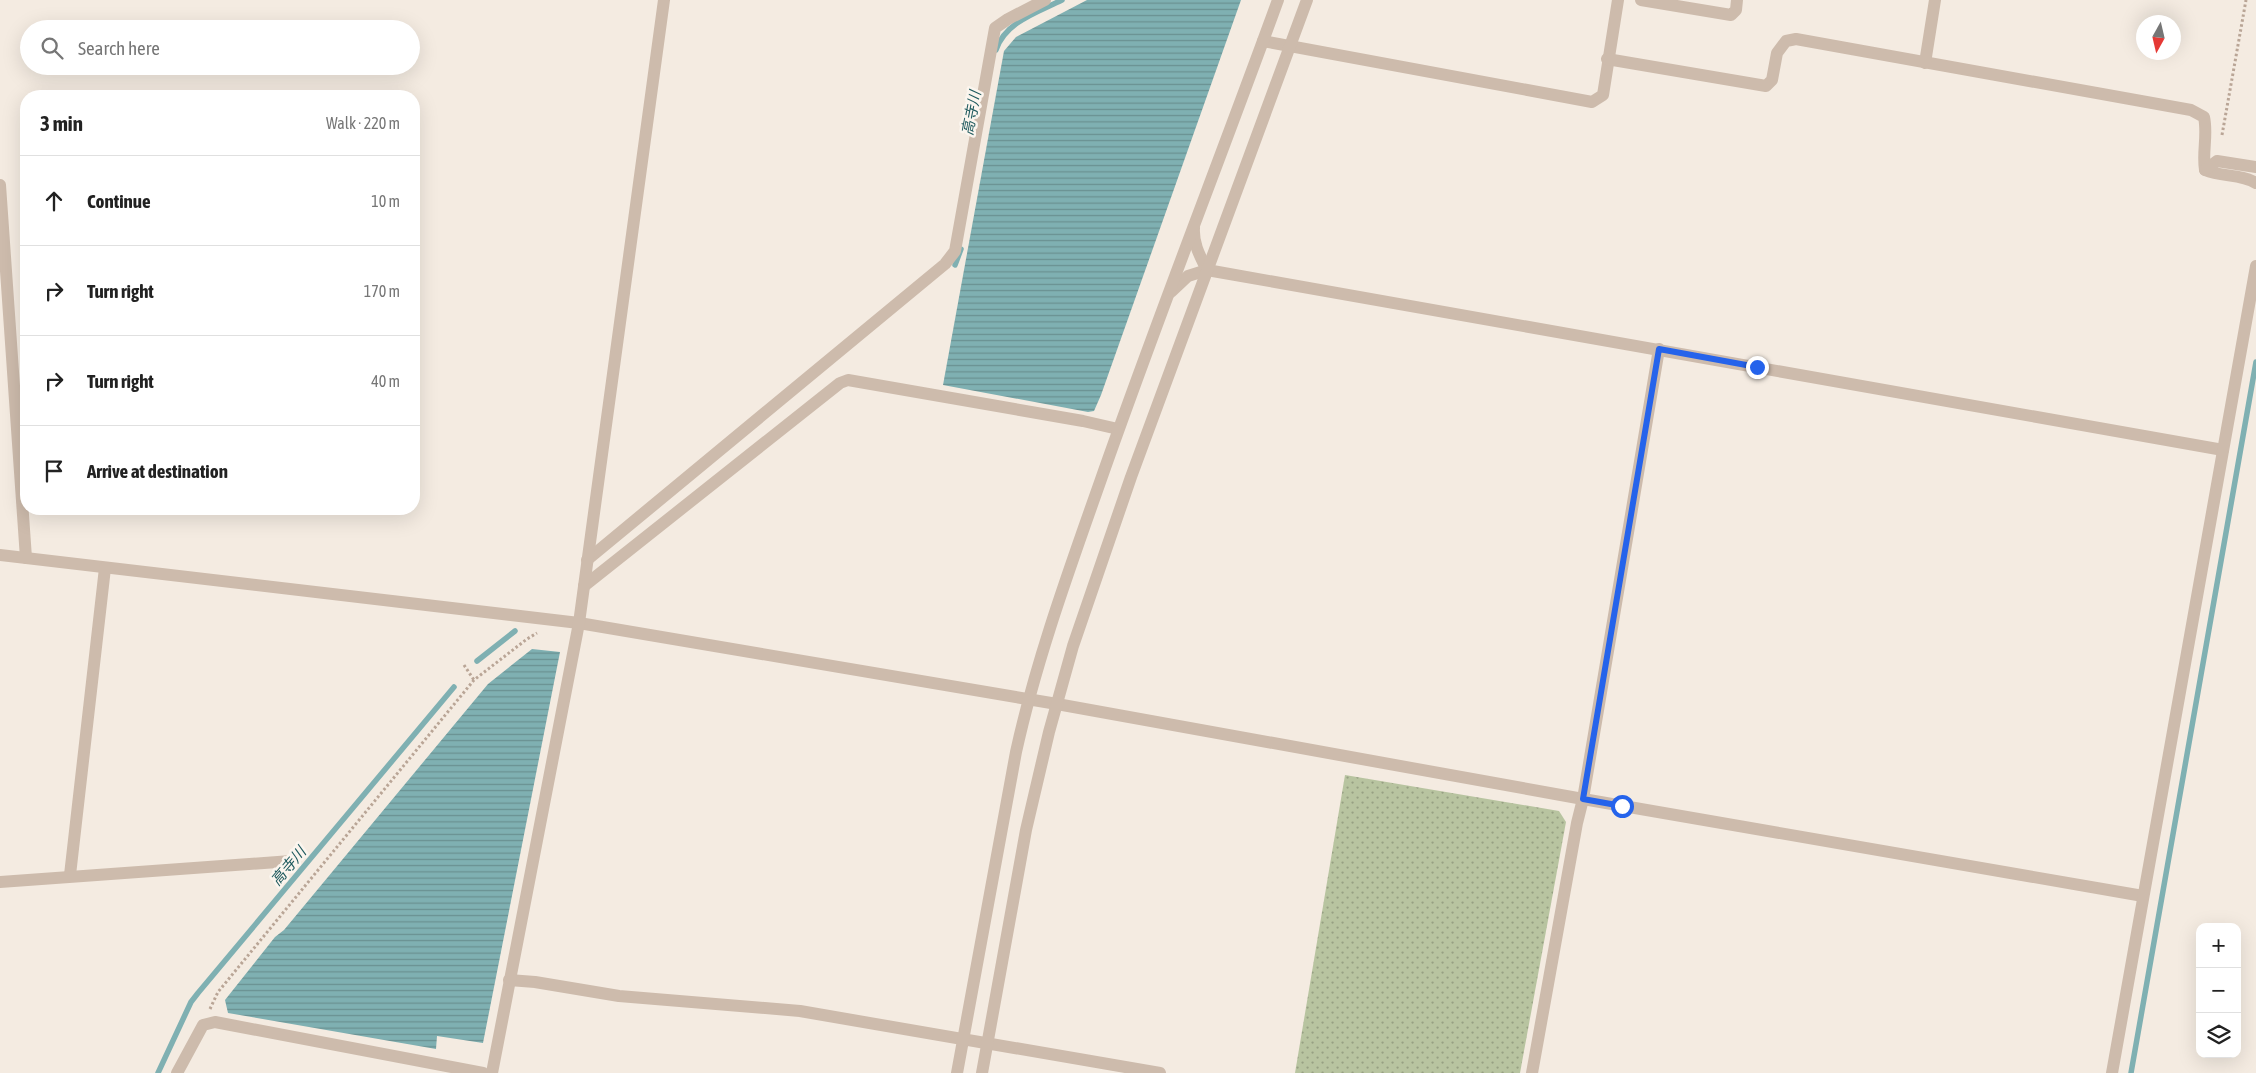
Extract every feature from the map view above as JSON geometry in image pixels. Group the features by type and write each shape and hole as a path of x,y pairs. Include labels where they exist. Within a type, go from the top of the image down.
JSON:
{"street":[{"path":"492,1073 579,622 664,0"},
{"path":"587,560 945,264 955,251 995,28 1008,18 1044,0"},
{"path":"957,1073 1016,752 1045,638 1118,429 1278,0"},
{"path":"982,1073 1026,830 1073,646 1131,477 1307,0"},
{"path":"1263,41 1592,102 1603,95 1607,59 1618,0"},
{"path":"1641,0 1731,15 1736,10 1737,0"},
{"path":"1924,63 1935,0"},
{"path":"1607,59 1766,86 1772,80 1777,53 1786,41 1796,39 2192,110 2204,117 2207,130 2203,157 2205,170"},
{"path":"2205,170 2218,160 2256,167"},
{"path":"2205,170 2249,179 2256,183"},
{"path":"0,185 20,472"},
{"path":"1194,221 1193,237 1199,255 1207,270"},
{"path":"2112,1073 2256,266"},
{"path":"1168,294 1188,276 1207,270 2223,450"},
{"path":"1532,1073 1577,823 1583,799 1659,349"},
{"path":"584,586 840,383 848,380 1083,421 1118,429"},
{"path":"23,515 26,558"},
{"path":"0,555 579,622 1057,704 1583,799 2143,896"},
{"path":"70,875 106,568"},
{"path":"0,882 70,875 291,861"},
{"path":"510,980 535,982 619,996 800,1011 987,1045 1160,1073"},
{"path":"176,1073 203,1026 215,1022 483,1073"}],"path":[{"path":"2218,160 2246,0"},
{"path":"203,1026 218,992 474,680 527,639 560,620"},
{"path":"464,665 474,680"}],"green space":[{"path":"1345,775 1559,811 1566,822 1520,1073 1295,1073"}],"water":[{"path":"1087,0 1241,0 1101,395 1094,411 1088,412 943,385 1004,51 1016,37"},
{"path":"532,649 560,652 483,1043 437,1036 436,1049 228,1013 225,1000 275,937 284,930 488,684"}],"waterway":[{"name":"高寺川","path":"996,50 1000,40 1015,25 1023,19 1062,0"},
{"name":"高寺川","path":"955,265 961,249"},
{"path":"2131,1073 2256,362"},
{"name":"高寺川","path":"477,661 515,631"},
{"name":"高寺川","path":"158,1073 191,1002 454,687"}],"route":[{"path":"1622,806 1583,799 1659,349 1757,367"}]}
